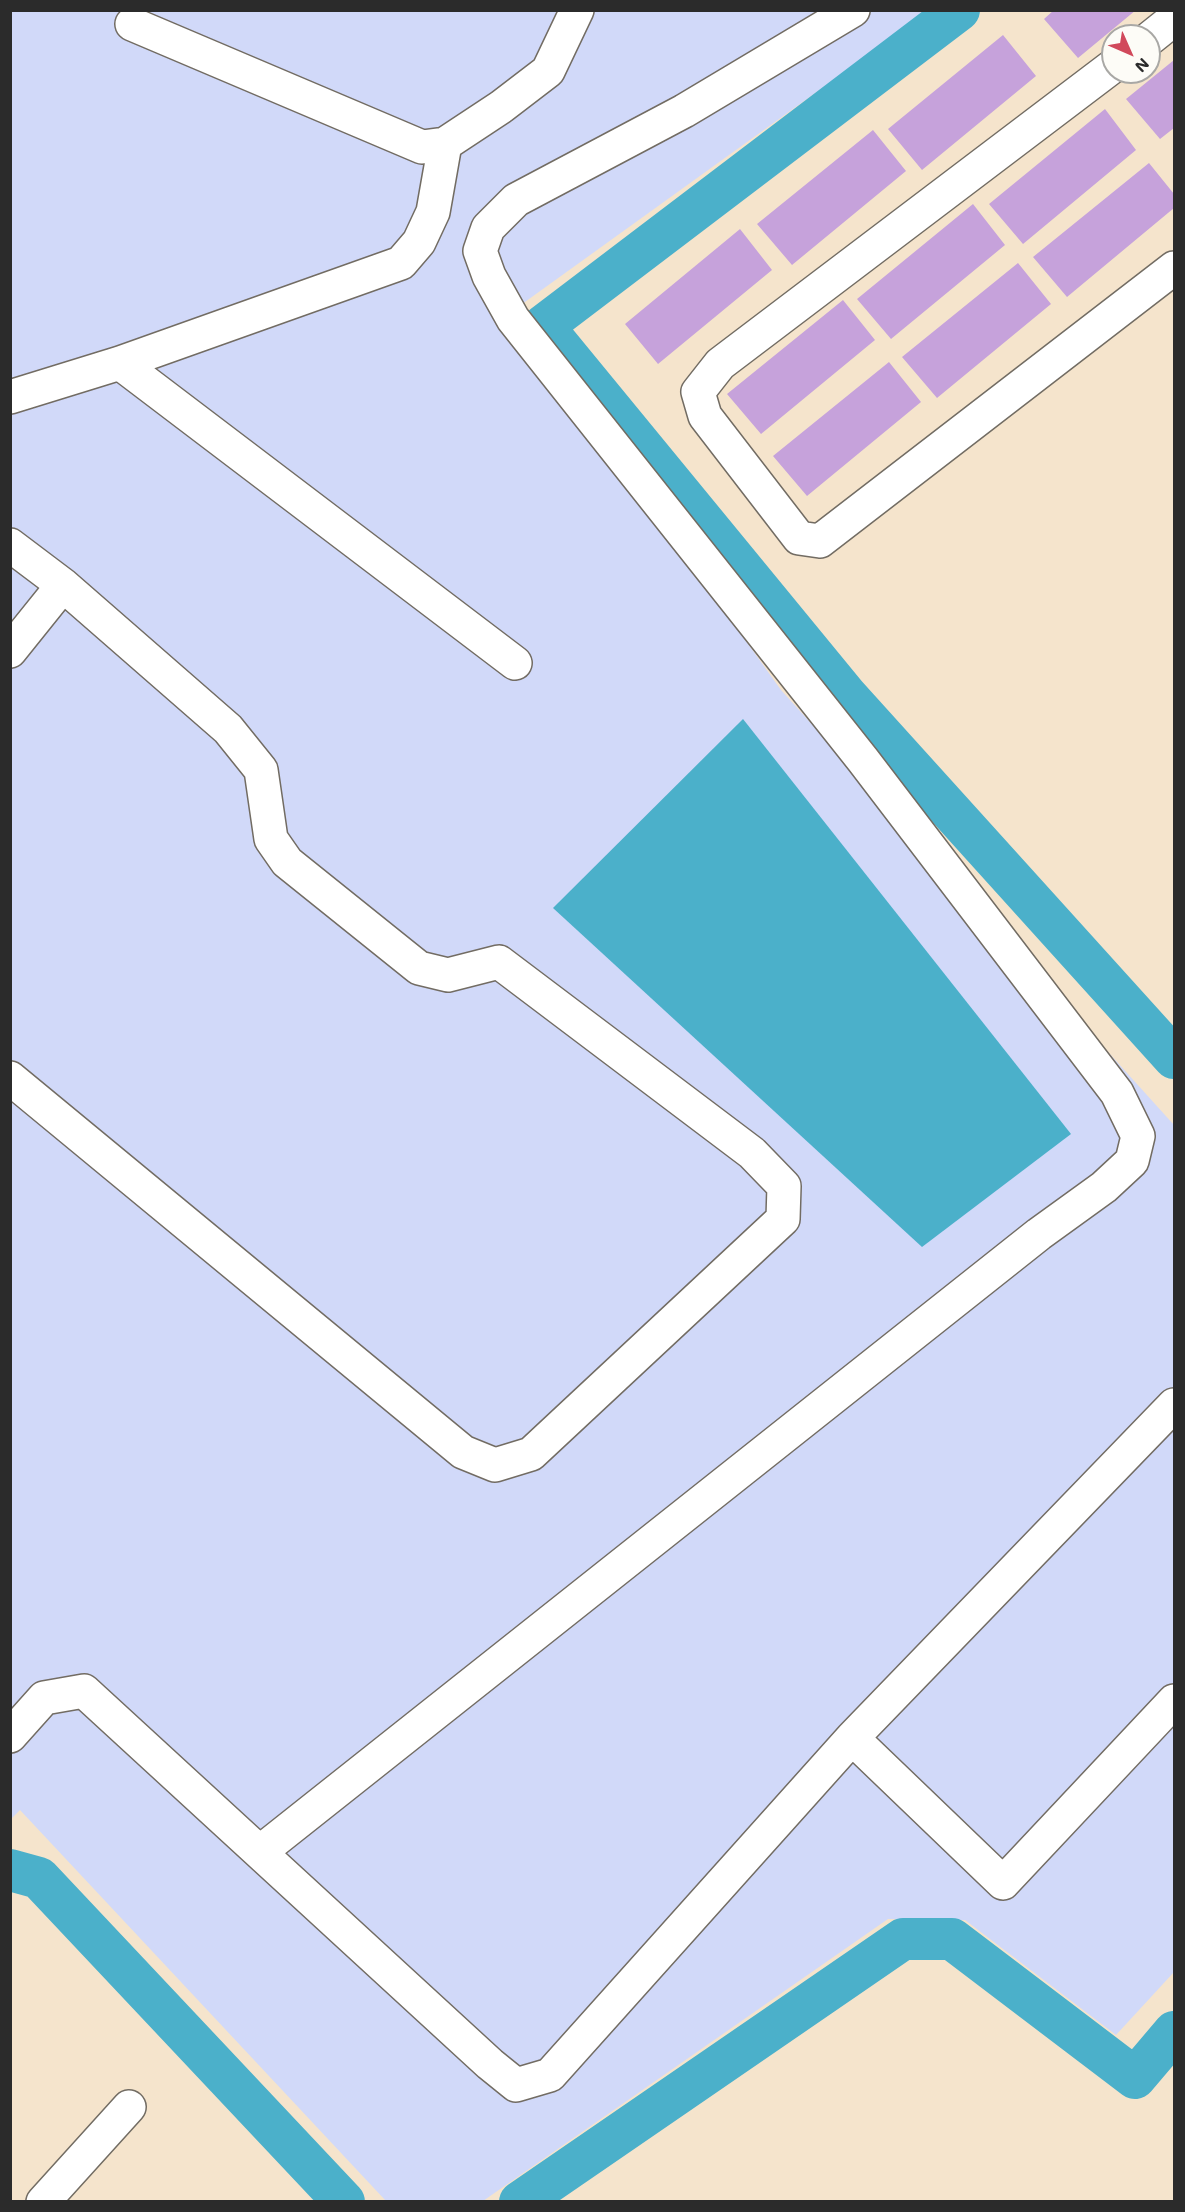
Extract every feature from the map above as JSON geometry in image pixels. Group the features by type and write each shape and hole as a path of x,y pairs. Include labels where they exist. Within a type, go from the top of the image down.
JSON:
{"street":[{"path":"132,24 422,147 445,144 501,107 548,71 577,10"},
{"path":"260,1852 1039,1234 1104,1187 1132,1161 1138,1136 1117,1094 863,760 513,319 489,276 480,251 488,228 516,200 684,111 853,10"},
{"path":"1161,29 1174,19"},
{"path":"1101,75 720,364 698,392 705,416 799,538 820,541 1174,268"},
{"path":"10,397 120,363 400,263 418,242 433,212 445,144"},
{"path":"120,363 514,663"},
{"path":"10,545 63,585 228,729 261,770 271,839 287,862 419,968 448,975 499,962 752,1154 784,1186 783,1219 531,1454 495,1465 463,1452 10,1078"},
{"path":"10,651 63,585"},
{"path":"10,1737 45,1698 84,1691 490,2064 516,2085 550,2075 852,1738 1174,1405"},
{"path":"852,1738 1003,1883 1174,1701"},
{"path":"43,2202 129,2107"}],"shaded area":[{"path":"11,11 929,11 511,312 781,690 1174,1125 1174,1972 1116,2035 965,1920 888,1919 483,2201 386,2201 20,1810 11,1819"}],"water":[{"path":"743,719 1071,1134 922,1247 553,908"}],"building":[{"path":"1054,10 1136,10 1119,24 1101,24 1101,39 1078,58 1044,19"},
{"path":"1003,35 1036,76 922,170 888,129"},
{"path":"1174,60 1174,128 1160,139 1126,99 1144,84 1161,84 1161,71"},
{"path":"1105,109 1136,150 1023,244 989,204"},
{"path":"873,130 906,171 792,265 757,224"},
{"path":"1149,163 1174,194 1174,208 1067,297 1033,257"},
{"path":"973,204 1005,245 891,339 857,299"},
{"path":"740,229 772,270 658,364 625,324"},
{"path":"1018,263 1051,304 937,398 902,357"},
{"path":"843,300 875,340 761,434 727,394"},
{"path":"889,362 921,402 807,496 773,456"}],"waterway":[{"path":"959,10 543,326 846,695 1174,1058"},
{"path":"10,1870 39,1878 344,2202"},
{"path":"520,2202 903,1939 952,1939 1135,2078 1174,2032"}]}
